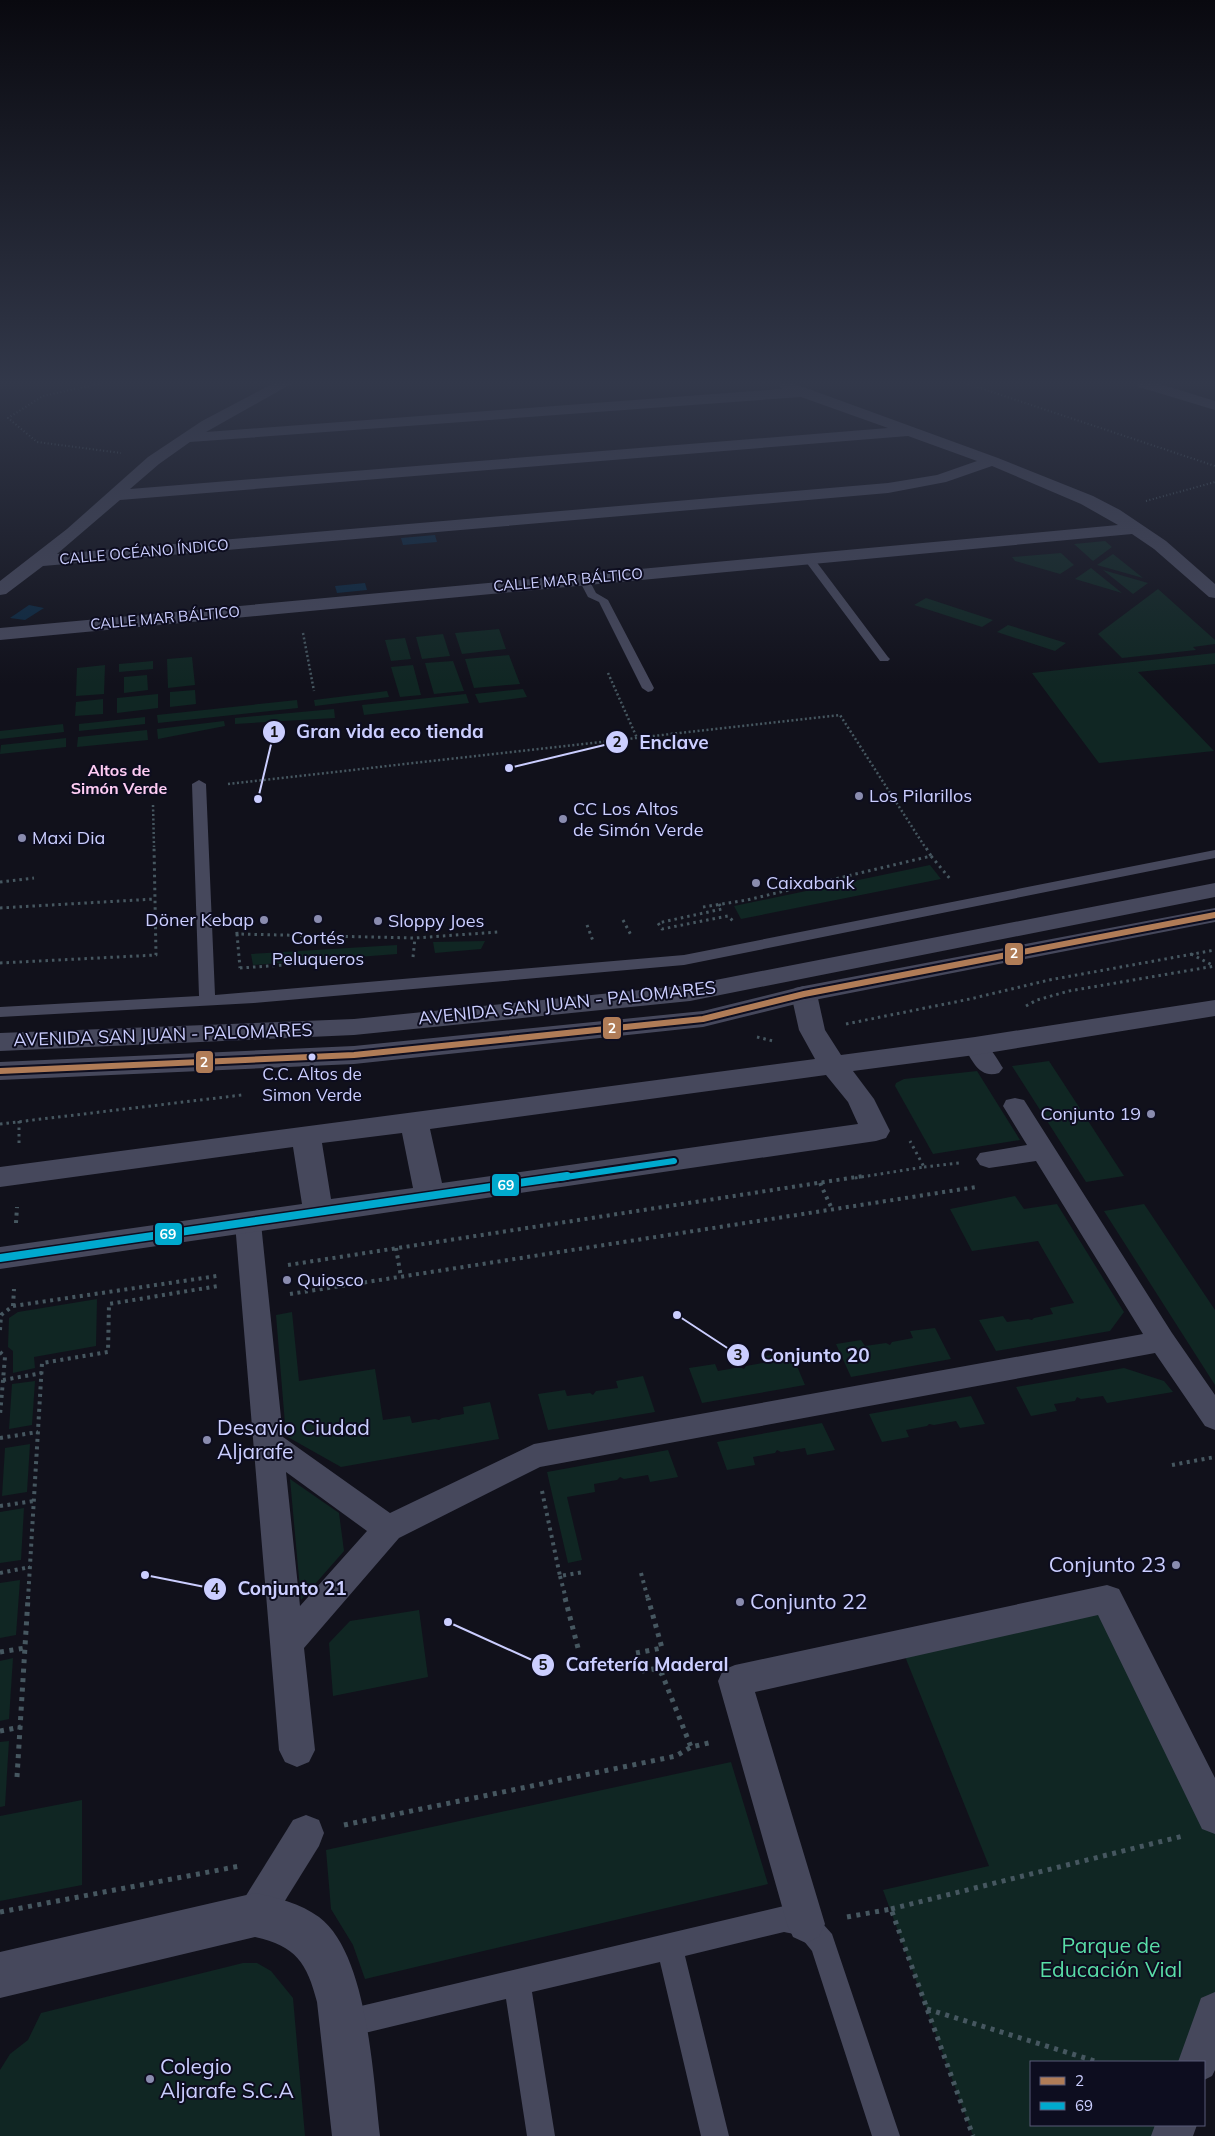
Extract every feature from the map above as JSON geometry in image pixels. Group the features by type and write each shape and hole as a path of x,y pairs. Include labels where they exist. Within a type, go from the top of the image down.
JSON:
{"street":[{"path":"0,590 40,561 126,484"},
{"path":"115,495 256,484"},
{"name":"CALLE OCÉANO ÍNDICO","path":"40,561 888,488 913,484"},
{"path":"1047,484 1087,500 1136,528 1160,545 1215,594"},
{"name":"CALLE MAR BÁLTICO","path":"0,634 583,578 1136,528"},
{"name":"AVENIDA SAN JUAN - PALOMARES","path":"0,1042 354,1027 690,993 1215,890"},
{"name":"AVENIDA SAN JUAN - PALOMARES","path":"0,1071 354,1055 703,1019 804,994 1215,915"},
{"path":"0,1258 876,1131 860,1099 821,1045 804,994"},
{"path":"0,1178 414,1121 821,1045 975,1046 1215,1008"},
{"path":"975,1046 991,1068"},
{"path":"1015,1106 1162,1341 1215,1418"},
{"path":"414,1121 430,1196"},
{"path":"306,1136 318,1212"},
{"path":"989,1159 1043,1151"},
{"path":"248,1223 298,1750"},
{"path":"288,1642 388,1529 534,1456 1162,1341"},
{"path":"269,1443 388,1529"},
{"path":"801,1909 735,1681 1107,1599 1215,1816"},
{"path":"254,1914 299,1844"},
{"path":"0,1975 254,1914 275,1918 300,1930 323,1953 334,1980 343,2024 356,2136"},
{"path":"1198,2061 1215,2012"}],"lane":[{"path":"808,558 884,659"},
{"path":"583,578 592,595 603,600 648,688"},
{"path":"199,784 206,1001"},
{"path":"0,1012 206,1001 684,960 1215,854"},
{"path":"343,2024 784,1919 801,1909 823,1943 886,2136"},
{"path":"670,1946 715,2136"},
{"path":"517,1983 541,2136"}],"path":[{"path":"1142,502 1209,484"},
{"path":"298,605 314,691"},
{"path":"221,785 840,715 931,856 951,880 942,882"},
{"path":"0,962 156,955 153,805"},
{"path":"703,906 747,900 931,856"},
{"path":"0,882 34,878"},
{"path":"0,908 155,899"},
{"path":"719,904 722,909 658,923 662,929 728,916 736,923 726,924"},
{"path":"235,915 240,968 288,965"},
{"path":"623,920 634,940 624,942"},
{"path":"587,925 596,946"},
{"path":"237,934 415,938 498,932"},
{"path":"404,957 413,956 415,938"},
{"path":"821,1045 753,1035 775,1041 821,1045 970,999 1049,980 1215,950"},
{"path":"1024,1007 1037,1000 1069,991 1215,966"},
{"path":"0,1124 242,1095"},
{"path":"907,1135 924,1167"},
{"path":"17,1777 42,1363 108,1352 108,1304 254,1283 396,1248 924,1167 936,1167"},
{"path":"820,1183 832,1210"},
{"path":"13,1306 254,1283 402,1277 979,1186"},
{"path":"396,1248 402,1277"},
{"path":"0,1352 5,1357 0,1415"},
{"path":"3,1380 42,1373"},
{"path":"0,1438 38,1432"},
{"path":"534,1456 578,1648"},
{"path":"1172,1465 1215,1457"},
{"path":"0,1506 34,1501"},
{"path":"0,1573 30,1568"},
{"path":"560,1576 584,1572"},
{"path":"636,1653 662,1648 641,1573"},
{"path":"0,1652 25,1648"},
{"path":"642,1671 653,1669 662,1674 683,1726"},
{"path":"0,1731 21,1727"},
{"path":"0,1912 676,1756 691,1747"},
{"path":"801,1909 808,1895 830,1905 848,1918 891,1909 1186,1835"},
{"path":"891,1909 973,2136"},
{"path":"927,2009 1095,2061"}],"green space":[{"path":"1105,541 1112,547 1093,561 1074,544"},
{"path":"1061,553 1074,565 1060,574 1015,561 1012,557"},
{"path":"1113,554 1143,578 1097,565"},
{"path":"1091,568 1122,593 1075,579"},
{"path":"1103,570 1148,583 1133,594"},
{"path":"1158,589 1215,640 1215,644 1193,647 1196,650 1122,658 1098,634"},
{"path":"926,598 993,620 982,627 914,605"},
{"path":"1008,625 1066,643 1055,651 997,632"},
{"path":"499,629 506,649 462,654 455,633"},
{"path":"443,634 450,656 422,659 416,637"},
{"path":"405,638 411,659 391,661 385,640"},
{"path":"1215,653 1215,664 1138,672 1214,751 1099,763 1032,673"},
{"path":"509,655 520,684 474,688 465,659"},
{"path":"192,657 195,685 168,688 167,659"},
{"path":"153,661 153,669 119,672 119,664"},
{"path":"453,661 464,691 434,694 425,663"},
{"path":"105,665 104,694 76,696 77,668"},
{"path":"413,665 421,695 400,697 391,667"},
{"path":"147,675 148,690 124,693 124,677"},
{"path":"523,689 527,697 479,703 475,694"},
{"path":"195,690 196,704 170,707 170,692"},
{"path":"387,691 389,697 315,706 314,700"},
{"path":"158,694 158,708 117,713 117,698"},
{"path":"466,694 469,703 364,715 362,705"},
{"path":"103,699 103,714 75,716 76,702"},
{"path":"297,700 298,708 158,723 157,715"},
{"path":"334,709 335,718 235,724 235,718"},
{"path":"145,717 145,724 79,731 79,724"},
{"path":"224,721 225,726 158,739 157,729"},
{"path":"63,724 64,732 0,739 0,731"},
{"path":"147,730 148,740 77,747 78,737"},
{"path":"66,738 66,747 0,754 1,745"},
{"path":"930,865 941,879 741,919 734,906"},
{"path":"485,941 481,949 435,953 433,942"},
{"path":"397,945 397,954 253,965 251,954"},
{"path":"1049,1061 1124,1176 1086,1182 1012,1066"},
{"path":"977,1071 1020,1140 933,1154 895,1086 896,1083 904,1079"},
{"path":"1015,1196 1024,1209 1057,1204 1124,1312 1110,1331 996,1351 979,1320 1003,1316 1007,1322 1032,1320 1053,1314 1050,1308 1074,1303 1038,1241 972,1251 950,1209"},
{"path":"1144,1204 1215,1310 1215,1385 1104,1211"},
{"path":"97,1299 96,1346 34,1357 35,1368 13,1373 13,1351 8,1347 9,1318 18,1312"},
{"path":"292,1312 299,1381 375,1369 383,1420 410,1416 412,1423 439,1420 464,1414 463,1407 490,1402 499,1439 341,1467 286,1436 276,1315"},
{"path":"935,1328 951,1359 851,1377 836,1344 861,1340 865,1346 886,1343 890,1345 892,1342 913,1338 910,1331"},
{"path":"791,1352 805,1385 702,1403 689,1368 715,1364 718,1371 740,1367 744,1369 746,1366 768,1362 765,1356"},
{"path":"1124,1368 1164,1381 1173,1392 1107,1403 1103,1396 1081,1399 1077,1397 1075,1401 1054,1404 1057,1411 1031,1416 1016,1387"},
{"path":"643,1376 655,1412 548,1430 538,1394 565,1390 567,1396 590,1393 593,1395 596,1391 618,1388 616,1381"},
{"path":"35,1381 32,1425 9,1429 12,1384"},
{"path":"971,1396 985,1424 960,1428 956,1421 934,1425 929,1424 906,1430 909,1437 882,1442 869,1414"},
{"path":"822,1423 835,1450 807,1455 805,1448 781,1452 777,1450 775,1453 753,1457 755,1465 727,1470 717,1442"},
{"path":"30,1444 27,1492 2,1496 5,1448"},
{"path":"668,1450 678,1477 650,1482 648,1475 624,1479 620,1477 617,1480 594,1484 595,1492 567,1497 582,1560 568,1563 547,1472"},
{"path":"290,1479 339,1513 344,1551 301,1600"},
{"path":"24,1508 21,1560 0,1563 0,1512"},
{"path":"20,1580 16,1635 0,1638 0,1583"},
{"name":"Parque de Educación Vial","path":"1107,1599 1215,1816 1215,2011 1197,2061 1030,2061 1030,2126 1175,2126 1172,2136 973,2136 883,1890 989,1866 900,1644"},
{"path":"419,1610 428,1677 333,1696 329,1643 350,1621"},
{"path":"13,1658 9,1719 0,1721 0,1661"},
{"path":"9,1741 5,1806 0,1807 0,1742"},
{"path":"731,1762 768,1884 365,1979 353,1945 331,1909 326,1850"},
{"path":"82,1800 82,1885 0,1901 0,1816"},
{"name":"Colegio Aljarafe S.C.A","path":"243,1963 257,1963 271,1971 293,1998 305,2136 0,2136 0,2070 10,2054 28,2040 41,2013"}],"water":[{"path":"435,535 437,542 403,545 401,538"},
{"path":"365,583 367,590 337,593 335,586"},
{"path":"29,605 44,608 25,620 10,618"}],"transit line":[{"name":"2","path":"0,1071 354,1055 703,1019 804,994 1215,915"},
{"name":"69","path":"0,1258 674,1161"}],"place":[{"name":"Enclave","path":"509,768"},
{"name":"Los Pilarillos","path":"859,796"},
{"name":"Gran vida eco tienda","path":"258,799"},
{"name":"CC Los Altos de Simón Verde","path":"563,819"},
{"name":"Maxi Dia","path":"22,838"},
{"name":"Caixabank","path":"756,883"},
{"name":"Cortés Peluqueros","path":"318,919"},
{"name":"Döner Kebap","path":"264,920"},
{"name":"Sloppy Joes","path":"378,921"},
{"name":"C.C. Altos de Simon Verde","path":"312,1057"},
{"name":"Conjunto 19","path":"1151,1114"},
{"name":"Quiosco","path":"287,1280"},
{"name":"Conjunto 20","path":"677,1315"},
{"name":"Desavio Ciudad Aljarafe","path":"207,1440"},
{"name":"Conjunto 23","path":"1176,1565"},
{"name":"Conjunto 21","path":"145,1575"},
{"name":"Conjunto 22","path":"740,1602"},
{"name":"Cafetería Maderal","path":"448,1622"},
{"name":"Colegio Aljarafe S.C.A","path":"150,2079"}],"district":[{"name":"Altos de Simón Verde","path":"119,779"}]}
